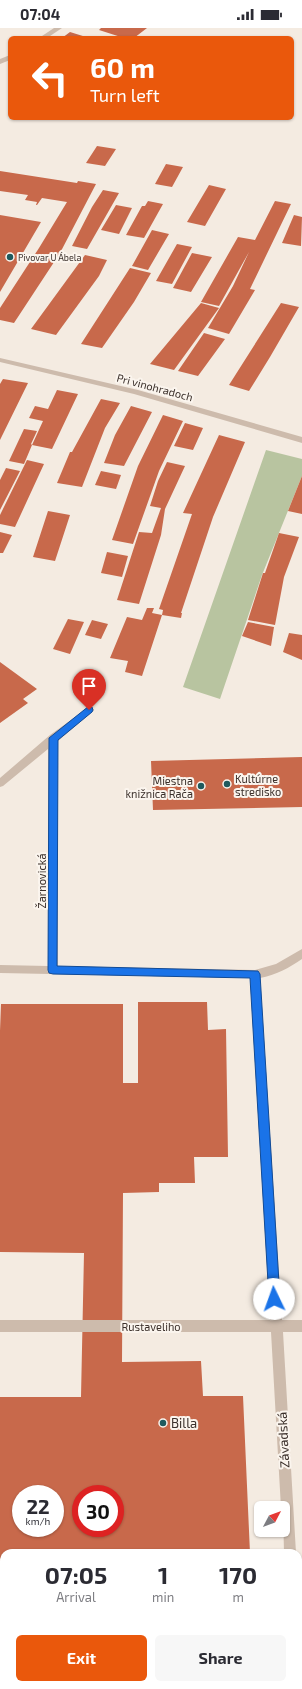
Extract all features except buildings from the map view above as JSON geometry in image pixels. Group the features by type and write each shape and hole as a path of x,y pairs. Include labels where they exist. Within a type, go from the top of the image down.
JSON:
{"street":[{"path":"45,36 59,28"},
{"name":"Pri vinohradoch","path":"0,360 135,392 302,440"},
{"path":"0,783 89,710"},
{"name":"Žarnovická","path":"53,738 53,970"},
{"path":"0,970 255,974 267,973 280,968 302,953"},
{"name":"Závadská","path":"255,974 290,1549"},
{"name":"Rustaveliho","path":"0,1326 302,1326"}],"green space":[{"path":"266,450 302,459 302,476 262,575 220,699 183,687"}],"place":[{"name":"Pivovar U Ábela","path":"10,257"},
{"name":"Kultúrne stredisko","path":"227,784"},
{"name":"Miestna knižnica Rača","path":"201,786"},
{"name":"Billa","path":"163,1423"}],"route":[{"path":"89,710 53,738 53,970 255,974 274,1299"}]}
